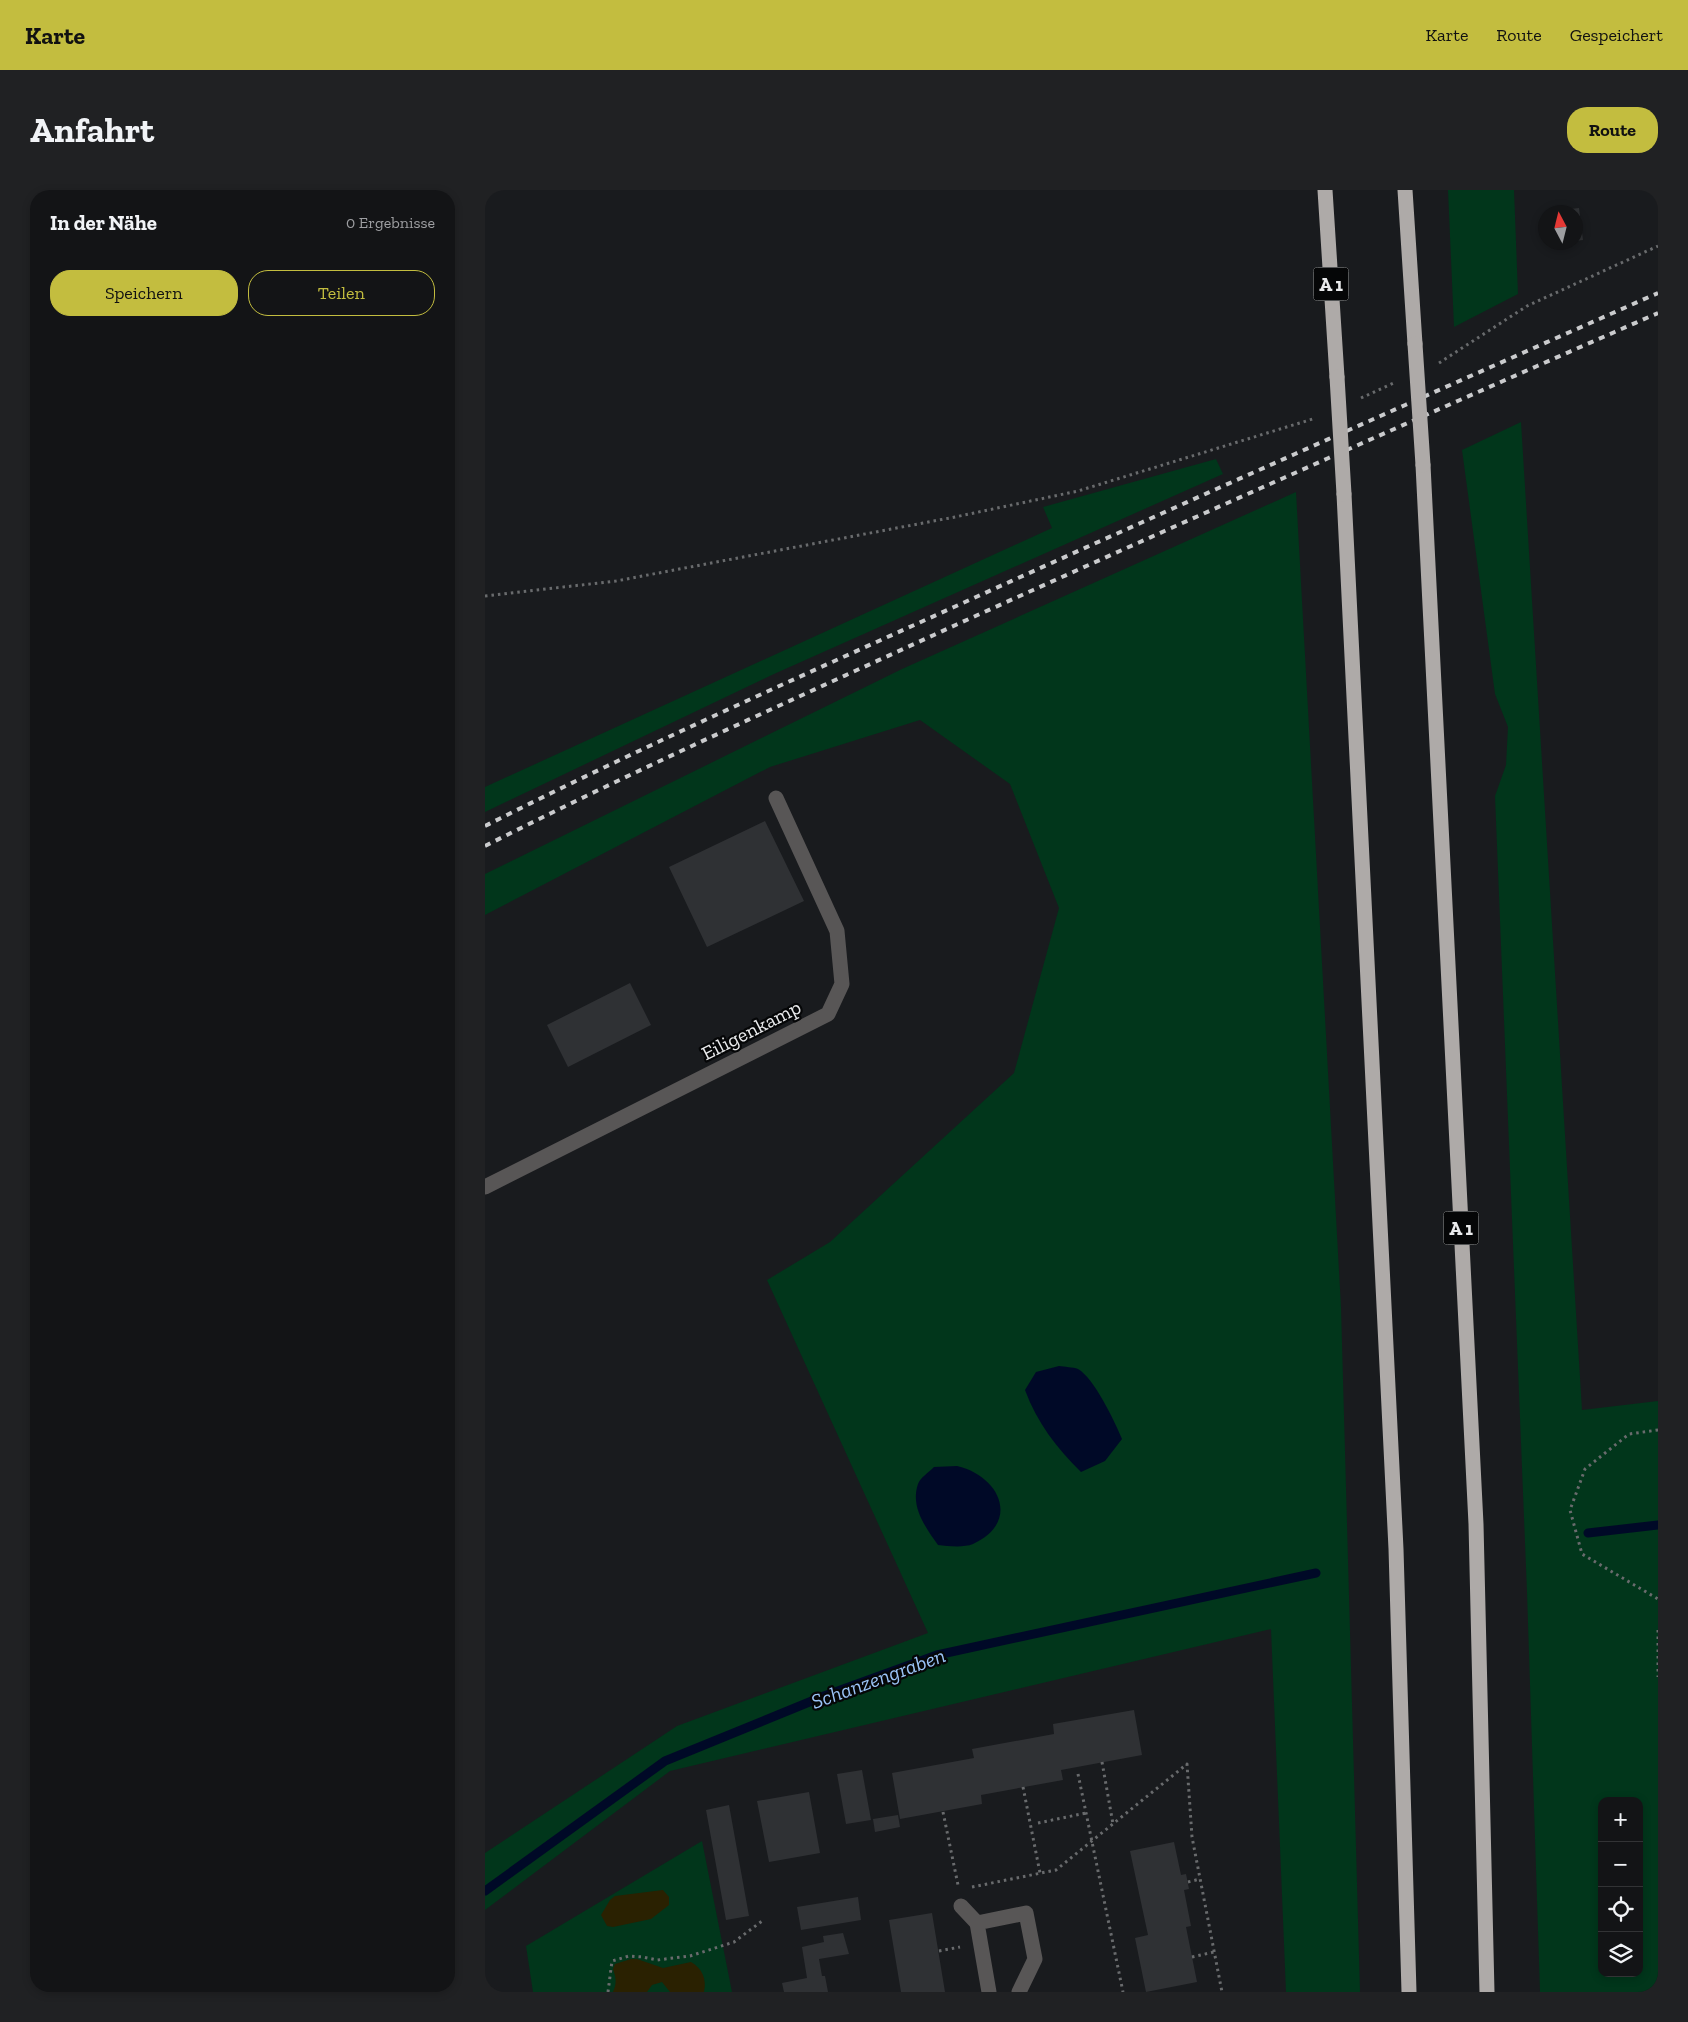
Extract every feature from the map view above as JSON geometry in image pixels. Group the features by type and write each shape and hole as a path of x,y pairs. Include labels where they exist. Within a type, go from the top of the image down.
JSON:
{"highway":[{"name":"A 1","path":"1325,190 1344,494 1396,1549 1409,1992"},
{"name":"A 1","path":"1405,190 1423,465 1476,1524 1487,1992"}],"street":[{"name":"Eiligenkamp","path":"485,1187 828,1014 842,984 837,931 776,798"},
{"path":"961,1906 977,1923 989,1992"},
{"path":"977,1923 1026,1913 1035,1959 1019,1992"}],"path":[{"path":"485,596 615,581 955,516"},
{"path":"1658,1430 1629,1434 1585,1469 1570,1510 1582,1554 1658,1598"},
{"path":"1658,1630 1658,1676"},
{"path":"1102,1762 1113,1825"},
{"path":"968,1888 1056,1870 1187,1764 1191,1837 1222,1992"},
{"path":"1078,1774 1123,1992"},
{"path":"1023,1787 1039,1873"},
{"path":"943,1812 959,1889"},
{"path":"1038,1823 1085,1813"},
{"path":"1188,1882 1200,1880"},
{"path":"608,1992 612,1962 629,1956 657,1960 690,1956 734,1942 762,1921"},
{"path":"1192,1957 1214,1952"}],"green space":[{"path":"1448,190 1514,190 1518,294 1454,327"},
{"path":"1521,422 1582,1410 1658,1401 1658,1992 1540,1992 1527,1592 1495,796 1506,765 1508,727 1495,694 1462,450"},
{"path":"1216,459 1223,474 774,674 485,812 485,787 1052,528 1043,507"},
{"path":"1296,492 1341,1307 1360,1992 1286,1992 1271,1629 670,1771 485,1910 485,1853 677,1726 928,1633 767,1280 830,1242 1014,1073 1059,908 1010,784 920,720 770,767 485,915 485,874 902,669"},
{"path":"702,1841 732,1992 533,1992 526,1946"}],"sand":[{"path":"663,1890 669,1897 669,1905 651,1919 613,1927 607,1926 601,1915 610,1900 615,1896"},
{"path":"637,1959 663,1968 691,1962 703,1974 704,1992 670,1992 662,1982 652,1985 647,1992 613,1992 616,1983 613,1969 615,1964"}],"water":[{"path":"1059,1366 1078,1369 1091,1381 1122,1439 1105,1461 1081,1472 1064,1454 1042,1424 1025,1390 1036,1372"},
{"path":"957,1466 972,1471 994,1489 999,1500 1000,1512 997,1524 988,1535 973,1544 960,1546 938,1545 924,1524 918,1509 916,1493 918,1484 934,1467"}],"building":[{"path":"765,821 804,901 707,947 669,867"},
{"path":"630,983 651,1025 568,1067 547,1025"},
{"path":"1134,1710 1142,1755 1061,1770 1063,1780 981,1795 982,1804 900,1819 892,1773 974,1758 972,1749 1054,1734 1053,1724"},
{"path":"862,1770 871,1820 846,1824 837,1774"},
{"path":"809,1792 820,1853 769,1862 757,1801"},
{"path":"729,1805 749,1916 726,1920 706,1810"},
{"path":"898,1815 900,1827 875,1832 873,1819"},
{"path":"1174,1842 1181,1875 1186,1874 1189,1889 1184,1890 1191,1926 1186,1927 1197,1982 1146,1992 1135,1938 1148,1935 1130,1851"},
{"path":"858,1897 861,1920 801,1930 797,1907"},
{"path":"932,1913 945,1992 901,1992 889,1920"},
{"path":"843,1933 849,1954 819,1959 822,1976 825,1976 828,1992 784,1992 782,1983 807,1978 802,1947 824,1942 823,1936"}],"waterway":[{"name":"Schanzengraben","path":"1588,1533 1658,1525"},
{"name":"Schanzengraben","path":"485,1891 665,1761 824,1696 937,1655 1316,1573"}],"railway":[{"path":"485,826 601,769 777,687 1218,488 1658,293"},
{"path":"485,846 662,760 960,623 1658,313"}]}
